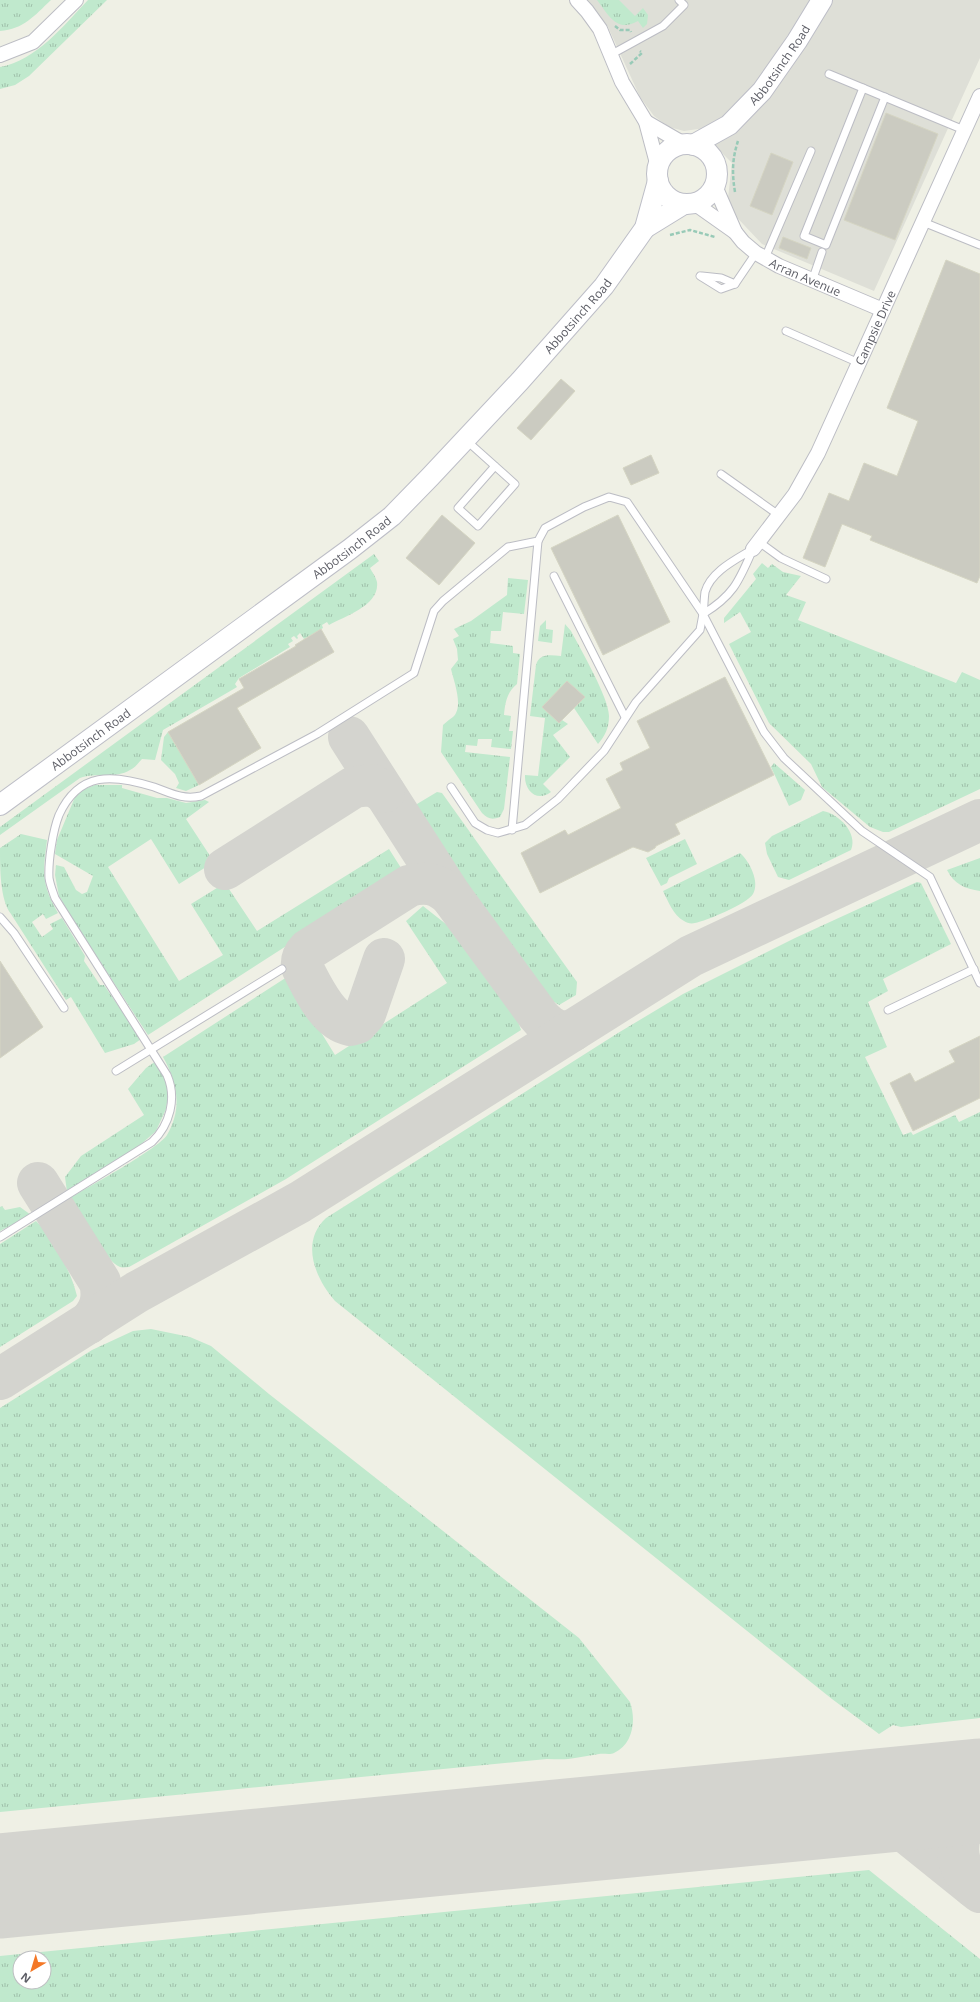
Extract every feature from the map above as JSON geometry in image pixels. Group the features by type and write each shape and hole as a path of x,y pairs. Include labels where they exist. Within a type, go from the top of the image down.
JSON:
{"street":[{"path":"0,55 33,42 76,0"},
{"path":"577,0 600,29 612,54 622,82 646,122 658,174 667,197 675,202 689,204 706,197 715,186 717,170 714,162 706,151 689,145 646,122"},
{"name":"Abbotsinch Road","path":"689,145 729,125 762,91 797,41 822,0"},
{"name":"Campsie Drive","path":"756,546 780,516 795,494 818,453 980,96"},
{"name":"Abbotsinch Road","path":"714,162 729,125"},
{"path":"658,174 665,154 677,146 689,145"},
{"name":"Abbotsinch Road","path":"0,805 350,549 392,516 465,439 604,286 645,228 658,174"},
{"name":"Arran Avenue","path":"715,186 735,232 743,242 760,256 812,281 883,310"},
{"name":"Abbotsinch Road","path":"645,228 689,204"},
{"name":"Arran Avenue","path":"689,204 735,232"}],"lane":[{"path":"612,54 662,26 684,5 679,0"},
{"path":"829,74 964,130"},
{"path":"863,88 804,236 826,245 885,97"},
{"path":"735,284 760,256 811,151"},
{"path":"923,222 980,245"},
{"path":"812,281 822,252"},
{"path":"786,331 859,363"},
{"path":"465,439 495,466 515,484 478,526 458,508 495,466"},
{"path":"721,474 780,516"},
{"path":"512,830 538,542 545,528 584,507 609,497 627,502 703,614 764,732 784,758 862,831 930,877 980,983"},
{"path":"0,1237 152,1142 158,1136 169,1117 172,1093 171,1084 167,1075 55,898 49,879 50,858 57,820 66,801 77,788 98,779 123,779 189,798 201,796 317,734 414,673 434,611 443,601 508,547 538,542"},
{"path":"756,546 826,579"},
{"path":"703,614 727,598 742,576 756,546"},
{"path":"451,787 475,824 487,830 498,833 525,826 558,798 604,751 613,739 625,717 650,684 700,630 705,592 709,585 730,564 756,546"},
{"path":"554,576 625,717"},
{"path":"0,917 14,933 64,1008"},
{"path":"116,1071 151,1048 282,969"},
{"path":"888,1010 974,969"}],"shaded area":[{"path":"587,0 980,0 980,58 874,291 762,244 727,207 732,163 698,129 684,131 669,127 654,116 640,97 608,27"}],"green space":[{"path":"0,0 51,0 22,25 16,28 0,31"},
{"path":"88,0 107,0 29,76 15,85 0,89 0,67 13,63 38,50 59,31"},
{"path":"597,0 619,0 635,16 643,8 648,15 647,24 643,28 638,21 631,24 619,24 610,17"},
{"path":"374,554 379,561 370,568 377,582 373,597 368,603 352,614 329,625 327,622 322,625 323,628 304,639 300,633 297,636 297,639 294,636 291,638 293,641 288,644 290,647 239,678 235,684 237,687 163,730 155,760 142,759 135,767 124,773 112,775 93,775 80,778 0,835 0,827"},
{"path":"762,563 768,568 772,564 783,572 801,576 786,595 806,602 798,620 956,683 962,672 980,680 980,789 889,832 883,832 870,827 822,787 811,764 769,723 729,644 751,632 740,612 724,623 724,618 756,579 753,574"},
{"path":"508,578 528,580 524,614 503,612 501,631 491,631 490,643 513,646 513,653 520,654 517,684 507,698 504,715 511,716 509,731 513,731 511,749 491,747 492,739 478,739 477,746 466,745 465,752 510,757 504,809 500,817 492,819 486,817 482,813 441,752 443,725 453,717 458,707 457,694 451,669 458,660 457,649 453,639 459,636 454,629 471,621 507,595"},
{"path":"546,620 546,629 553,630 552,643 538,641 540,626"},
{"path":"565,624 571,631 600,686 608,708 608,724 605,735 598,744 574,708 585,697 567,681 542,707 559,723 562,720 568,724 553,735 570,757 543,784 551,792 541,796 532,793 529,790 525,780 525,775 538,776 545,718 530,716 536,665 537,661 542,657 549,655 561,656"},
{"path":"168,732 199,785 186,791 176,788 179,783 175,774 161,760 164,737"},
{"path":"774,763 805,790 801,800 789,806 771,767"},
{"path":"95,785 122,785 122,788 157,798 167,798 186,803 205,800 209,802 186,819 214,862 179,884 151,839 108,867 179,981 223,955 191,904 225,883 257,931 389,849 403,871 148,1035 59,896 55,875 56,865 64,867 76,890 82,894 87,892 93,876 55,854 57,840 75,797 79,791"},
{"path":"437,792 442,793 577,982 576,995 559,1005 540,993 410,815 409,810 412,807"},
{"path":"823,811 835,816 846,825 852,837 851,850 789,880 778,877 767,854 765,843 772,836"},
{"path":"21,834 47,840 44,870 46,886 52,903 58,913 46,919 43,914 32,922 42,937 53,929 50,924 62,918 85,956 84,961 100,985 104,985 141,1039 134,1044 105,1053 71,997 66,1000 7,908 1,884 0,848"},
{"path":"685,839 697,864 669,878 667,883 661,886 646,858"},
{"path":"740,853 753,872 755,878 755,889 753,894 726,912 708,919 691,923 680,918 671,908 663,891"},
{"path":"980,858 980,891 960,885 953,879 947,870"},
{"path":"917,882 921,883 951,944 883,979 888,991 868,1002 887,1047 865,1057 903,1135 911,1132 913,1135 955,1115 959,1122 980,1112 980,1718 901,1727 893,1725 879,1734 832,1699 335,1301 322,1282 317,1271 313,1260 312,1249 318,1228 326,1218 618,1033 683,994 795,938"},
{"path":"423,906 456,932 510,998 521,1030 286,1179 129,1267 121,1267 114,1263 92,1236 70,1198 151,1149 167,1135 175,1115 176,1095 172,1076 163,1057 287,977 335,1055 447,983 406,921"},
{"path":"156,1061 167,1084 168,1096 166,1109 156,1131 139,1146 67,1192 65,1177 81,1156 144,1115 128,1089 146,1068"},
{"path":"2,1206 5,1210 20,1207 31,1215 0,1231 0,1207"},
{"path":"36,1221 41,1226 62,1260 71,1277 77,1296 73,1301 0,1347 0,1244"},
{"path":"151,1329 190,1337 211,1346 269,1394 579,1638 630,1702 633,1723 632,1730 626,1744 612,1754 601,1754 568,1759 547,1759 0,1812 0,1408 92,1350 133,1331"},
{"path":"869,1870 980,1959 980,2002 0,2002 0,1956 12,1955 12,1990 52,1990 52,1951"}],"building":[{"path":"886,113 938,134 895,240 844,220"},
{"path":"771,153 793,162 772,215 750,206"},
{"path":"783,237 811,248 807,259 779,248"},
{"path":"946,260 980,274 980,576 977,583 870,540 872,536 842,524 825,567 803,558 829,493 849,501 864,463 897,476 918,421 887,408"},
{"path":"561,379 575,391 531,440 517,428"},
{"path":"651,455 659,473 631,485 623,468"},
{"path":"442,515 475,543 439,585 406,558"},
{"path":"618,515 670,622 603,655 551,548"},
{"path":"321,629 334,652 237,708 261,748 199,785 168,732 244,688 239,679 296,646 295,645"},
{"path":"725,677 774,775 675,824 680,834 656,846 648,852 633,847 540,893 521,853 565,830 568,835 621,808 606,779 623,770 620,763 650,748 637,721"},
{"path":"567,681 585,697 559,723 542,707"},
{"path":"0,961 43,1027 0,1058"},
{"path":"980,1036 980,1098 913,1131 890,1083 910,1073 915,1082 955,1062 949,1051"}],"taxiway":[{"path":"349,737 451,896 538,1015 557,1030 567,1032 572,1031"},
{"path":"225,869 354,787 372,785 384,792"},
{"path":"0,1379 137,1292 300,1202 691,956 980,820"},
{"path":"384,959 365,1014 357,1023 350,1025 334,1017 327,1010 302,967 303,957 308,950 409,886 421,884 432,885 451,896"},
{"path":"38,1183 100,1282 102,1294 100,1304 96,1314 89,1323"},
{"path":"974,1887 961,1865 958,1848 964,1823 980,1803"},
{"path":"816,1807 848,1806 870,1811 893,1822 980,1892"}],"runway":[{"path":"0,1886 980,1791"}]}
